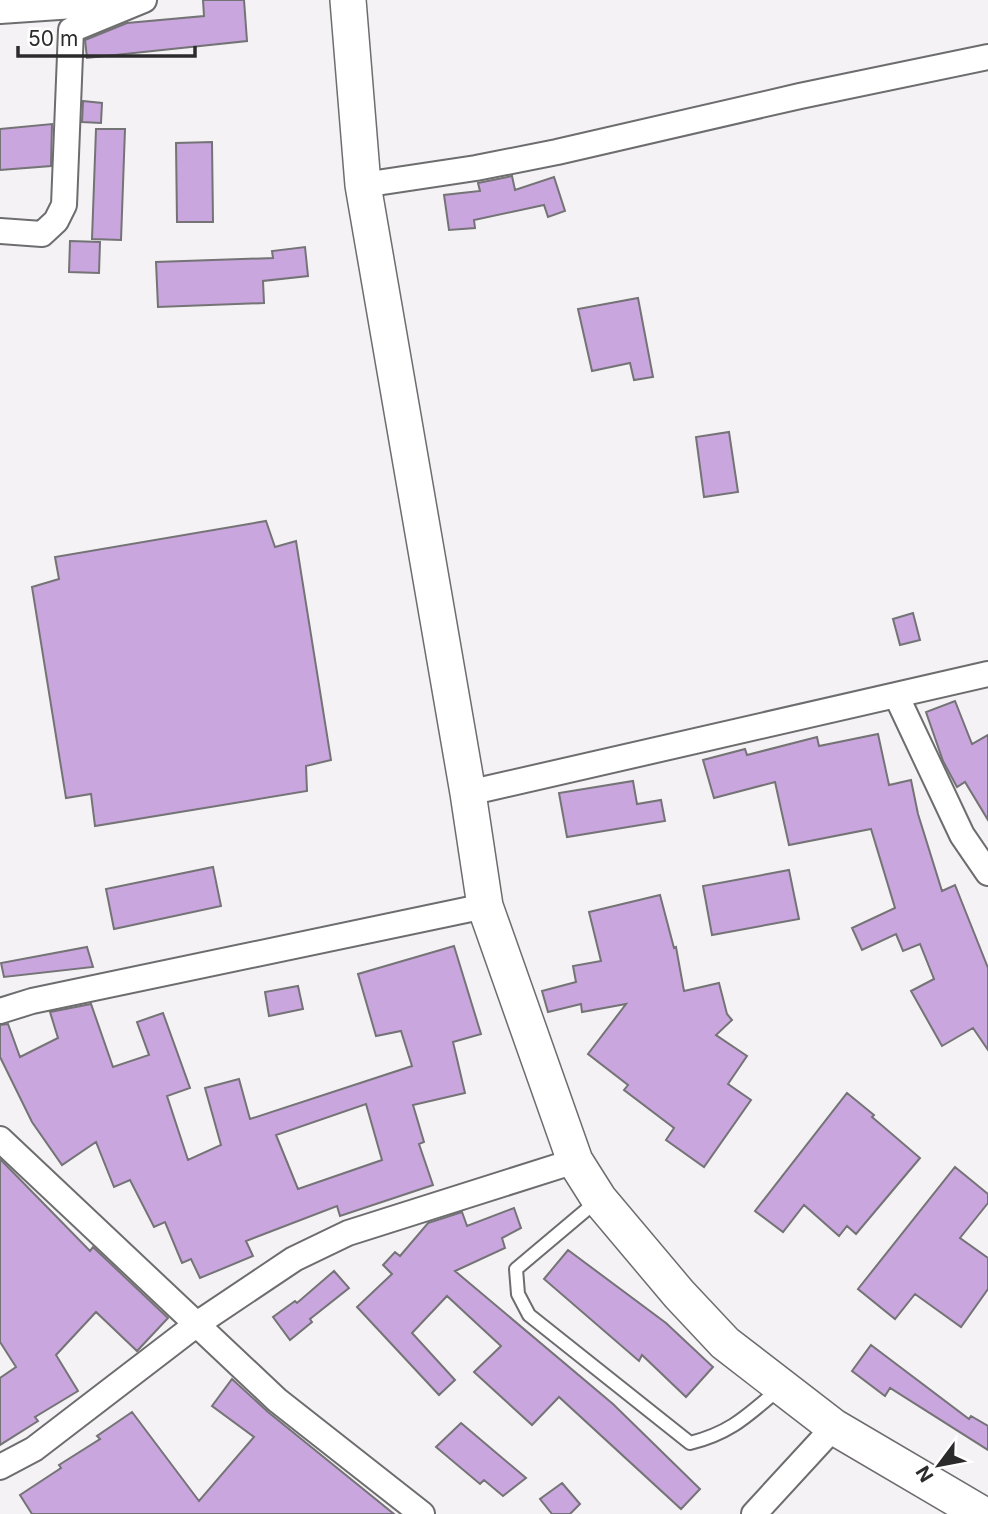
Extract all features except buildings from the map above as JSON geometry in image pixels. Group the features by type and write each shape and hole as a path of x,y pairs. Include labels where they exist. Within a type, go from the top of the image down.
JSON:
{"main road":[{"path":"348,0 363,185 485,906 575,1161 599,1199 679,1294 725,1343 834,1427 982,1514"}],"street":[{"path":"0,11 144,1"},
{"path":"0,231 42,234 56,221 64,205 71,30 144,1"},
{"path":"363,185 476,168 557,152 800,96 988,57"},
{"path":"468,793 988,674"},
{"path":"896,695 962,835 988,873"},
{"path":"0,1011 485,906"},
{"path":"0,1139 277,1400 422,1514"},
{"path":"0,1467 34,1449 197,1324 294,1259 348,1233 575,1161"},
{"path":"754,1514 834,1427"}],"lane":[{"path":"599,1199 516,1269 518,1294 529,1315 690,1443 710,1438 735,1426 782,1386"}]}
